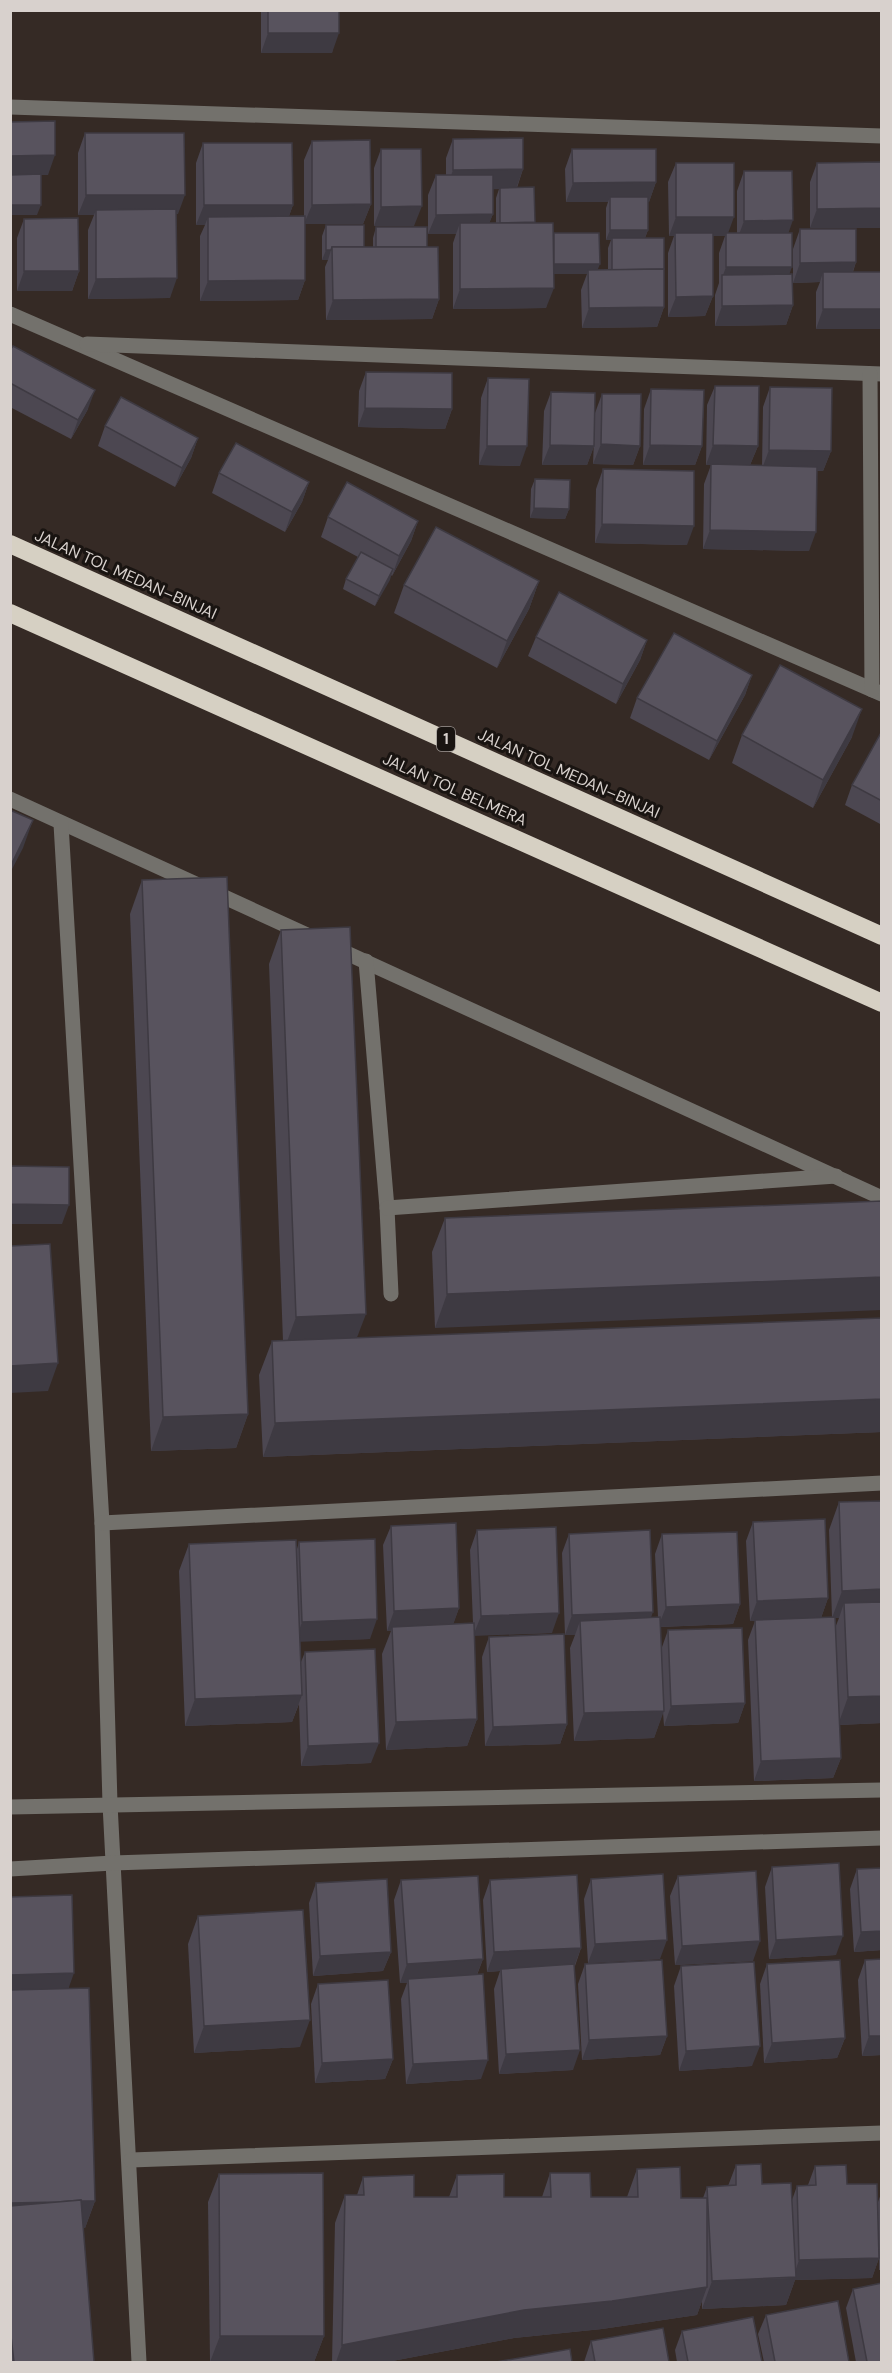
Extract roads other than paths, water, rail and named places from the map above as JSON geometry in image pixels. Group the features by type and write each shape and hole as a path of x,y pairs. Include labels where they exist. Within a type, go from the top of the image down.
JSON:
{"highway":[{"name":"JALAN TOL MEDAN–BINJAI","path":"10,544 882,936"},
{"name":"JALAN TOL BELMERA","path":"10,613 882,1003"}],"street":[{"path":"10,107 882,136"},
{"path":"10,314 877,692 876,374 78,343"},
{"path":"10,798 61,824 839,1176 882,1198"},
{"path":"61,824 102,1523 112,1863 131,2160 140,2362"},
{"path":"366,961 387,1208 391,1294"},
{"path":"387,1208 839,1176"},
{"path":"102,1523 882,1483"},
{"path":"10,1807 882,1790"},
{"path":"10,1869 112,1863 882,1838"},
{"path":"131,2160 882,2133"}]}
